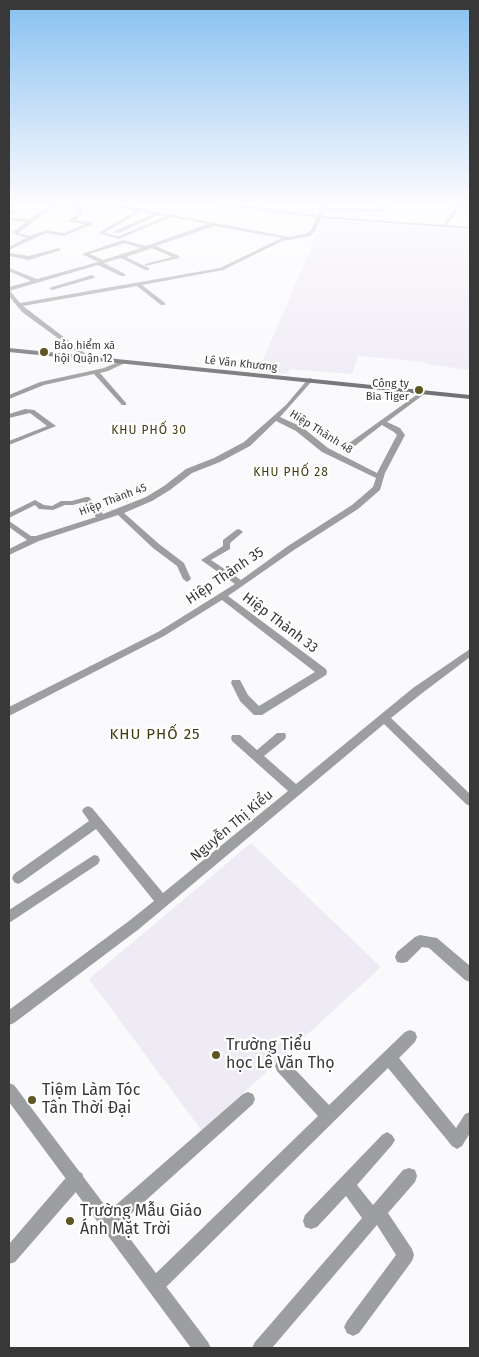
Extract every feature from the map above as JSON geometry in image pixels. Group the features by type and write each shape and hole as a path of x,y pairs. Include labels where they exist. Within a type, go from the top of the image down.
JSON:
{"main road":[{"name":"Lê Văn Khương","path":"9,350 470,397"}],"street":[{"path":"9,289 93,265"},
{"path":"105,265 123,275"},
{"path":"20,305 221,269 229,265"},
{"path":"9,270 36,281"},
{"path":"58,275 72,283"},
{"path":"52,288 92,277"},
{"path":"138,284 163,304"},
{"path":"9,293 24,311 88,358"},
{"path":"9,397 42,383 96,372 114,367 123,362"},
{"path":"96,372 124,404"},
{"name":"Hiệp Thành 45","path":"9,552 36,539 119,512 149,499 189,471 217,460 247,444 299,395 310,380"},
{"path":"349,446 424,392"},
{"path":"9,416 25,410 32,411 52,426 9,443"},
{"name":"Hiệp Thành 48","path":"276,418 299,429 325,450 380,477"},
{"name":"Hiệp Thành 35","path":"9,712 139,647 241,584 355,507 377,488 385,464 401,435 397,430 383,423"},
{"path":"9,516 35,502 42,508 53,508 64,503 74,503 86,499 101,517"},
{"path":"119,512 156,546 181,565 187,579"},
{"path":"9,523 29,538 36,539"},
{"path":"239,532 226,542 227,547 205,560 241,584"},
{"name":"Hiệp Thành 33","path":"222,596 322,672 258,712 244,698 236,683"},
{"name":"Nguyễn Thị Kiểu","path":"9,1018 163,902 417,691 470,652"},
{"path":"385,719 470,800"},
{"path":"257,756 280,736"},
{"path":"236,738 296,792"},
{"path":"88,812 121,849 163,902"},
{"path":"18,878 97,822"},
{"path":"9,917 94,860"},
{"path":"402,957 420,941 432,942 470,975"},
{"path":"156,1285 410,1038"},
{"path":"389,1058 457,1141 470,1119"},
{"path":"282,1066 329,1116"},
{"path":"9,1090 202,1348"},
{"path":"108,1223 248,1099"},
{"path":"311,1221 387,1140"},
{"path":"261,1348 409,1176"},
{"path":"9,1256 76,1179"},
{"path":"347,1184 376,1216 406,1255 353,1327"}],"shaded area":[{"path":"303,265 470,265 470,370 425,364 425,362 358,356 352,374 290,369 287,374 258,372"},
{"name":"Trường Tiểu học Lê Văn Thọ","path":"251,843 381,967 202,1131 89,979"}],"place":[{"name":"Bảo hiểm xã hội Quận 12","path":"44,352"},
{"name":"Công ty Bia Tiger","path":"419,390"},
{"name":"Trường Tiểu học Lê Văn Thọ","path":"216,1055"},
{"name":"Tiệm Làm Tóc Tân Thời Đại","path":"32,1100"},
{"name":"Trường Mẫu Giáo Ánh Mặt Trời","path":"70,1221"}],"district":[{"name":"KHU PHỐ 30","path":"149,431"},
{"name":"KHU PHỐ 28","path":"291,473"},
{"name":"KHU PHỐ 25","path":"155,735"}]}
